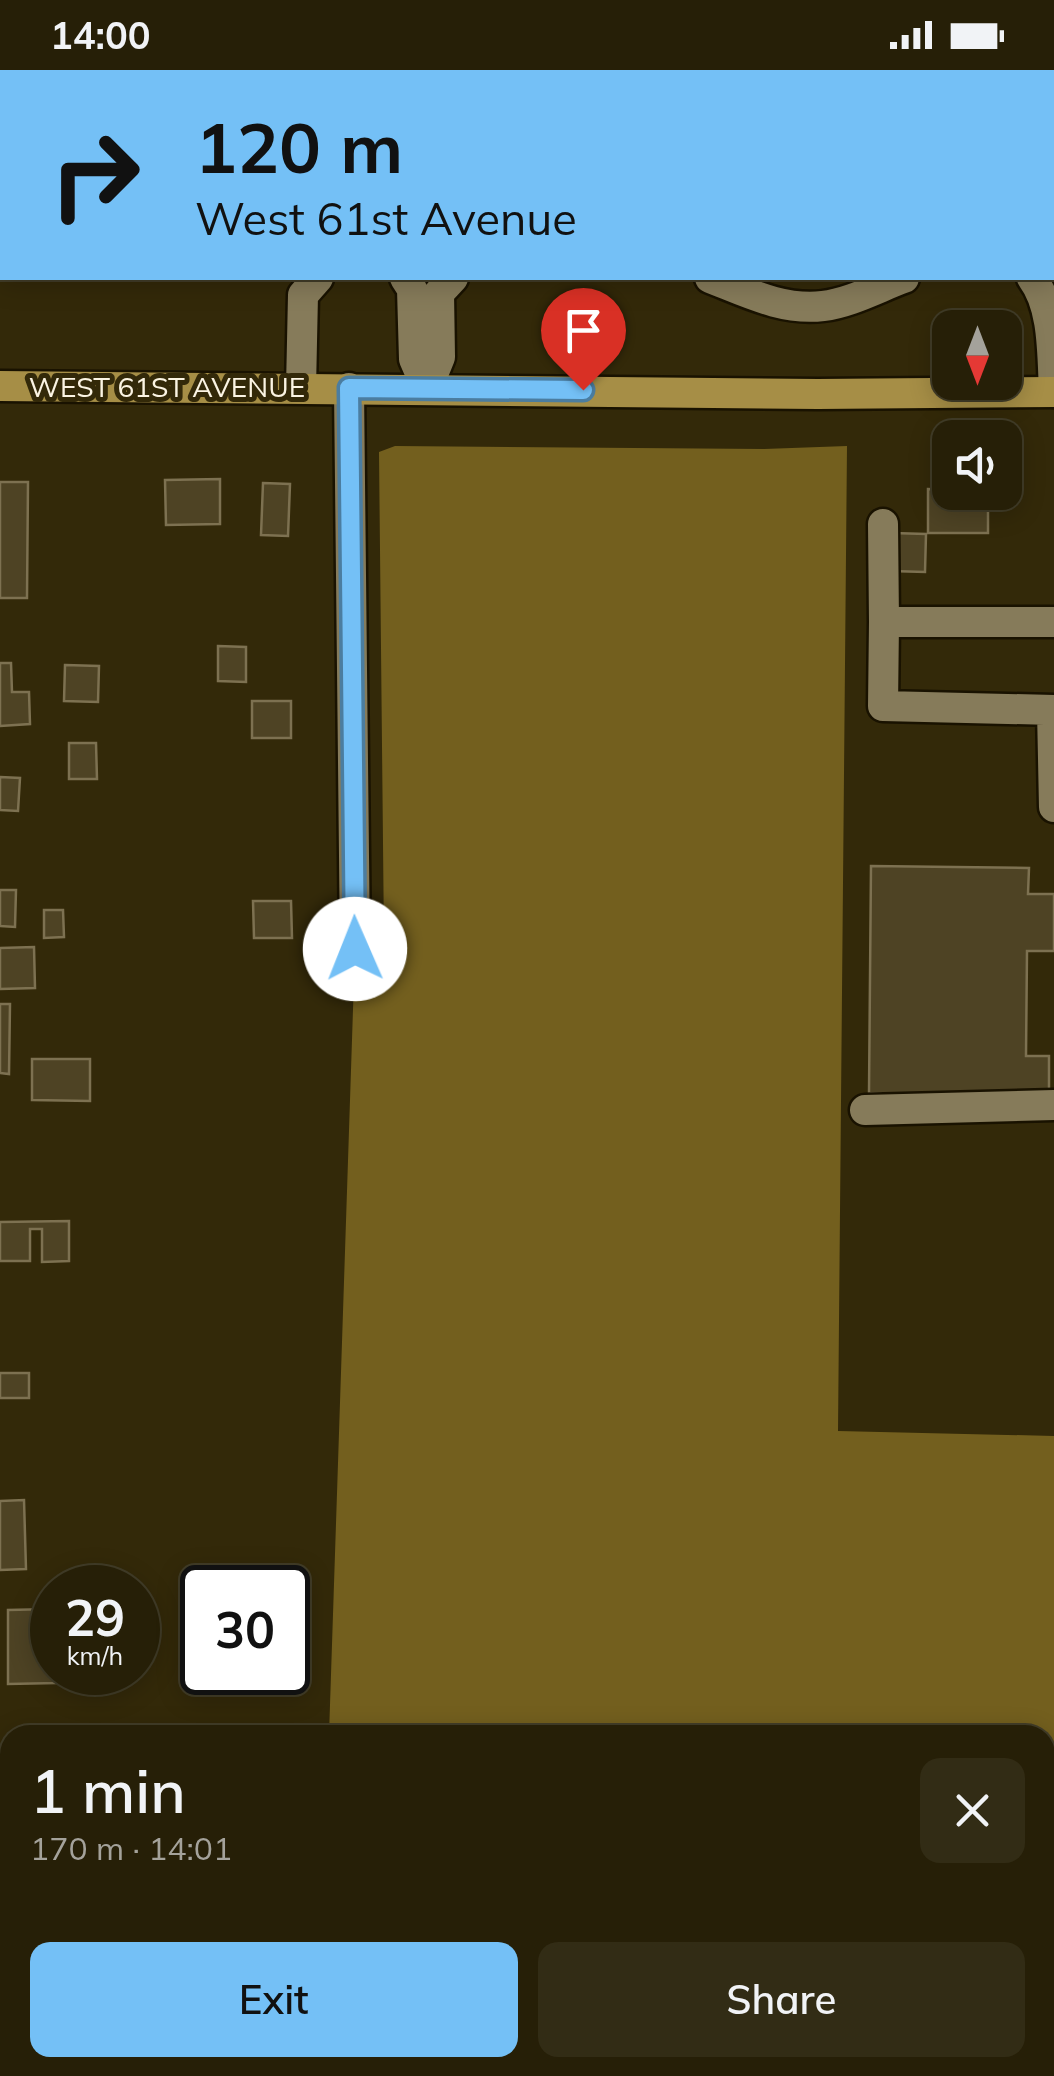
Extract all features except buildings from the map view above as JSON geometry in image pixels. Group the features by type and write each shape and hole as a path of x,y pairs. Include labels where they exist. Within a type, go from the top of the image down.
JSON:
{"main road":[{"name":"WEST 61ST AVENUE","path":"0,386 818,394 1054,392"}],"street":[{"path":"302,388 302,295 316,280"},
{"path":"406,280 412,290 414,359 426,388"},
{"path":"426,388 440,357 439,293 451,280"},
{"path":"715,280 796,308 827,306 898,280"},
{"path":"1034,280 1046,292 1052,326 1054,392"},
{"path":"349,388 355,949"},
{"path":"883,524 883,706 1053,710 1054,806"},
{"path":"884,622 1054,622"},
{"path":"866,1110 1054,1105"}],"shaded area":[{"path":"395,446 847,446 838,1431 1054,1436 1054,1725 329,1725 355,949 384,941 379,452"}],"route":[{"path":"355,949 349,388 583,390"}]}
